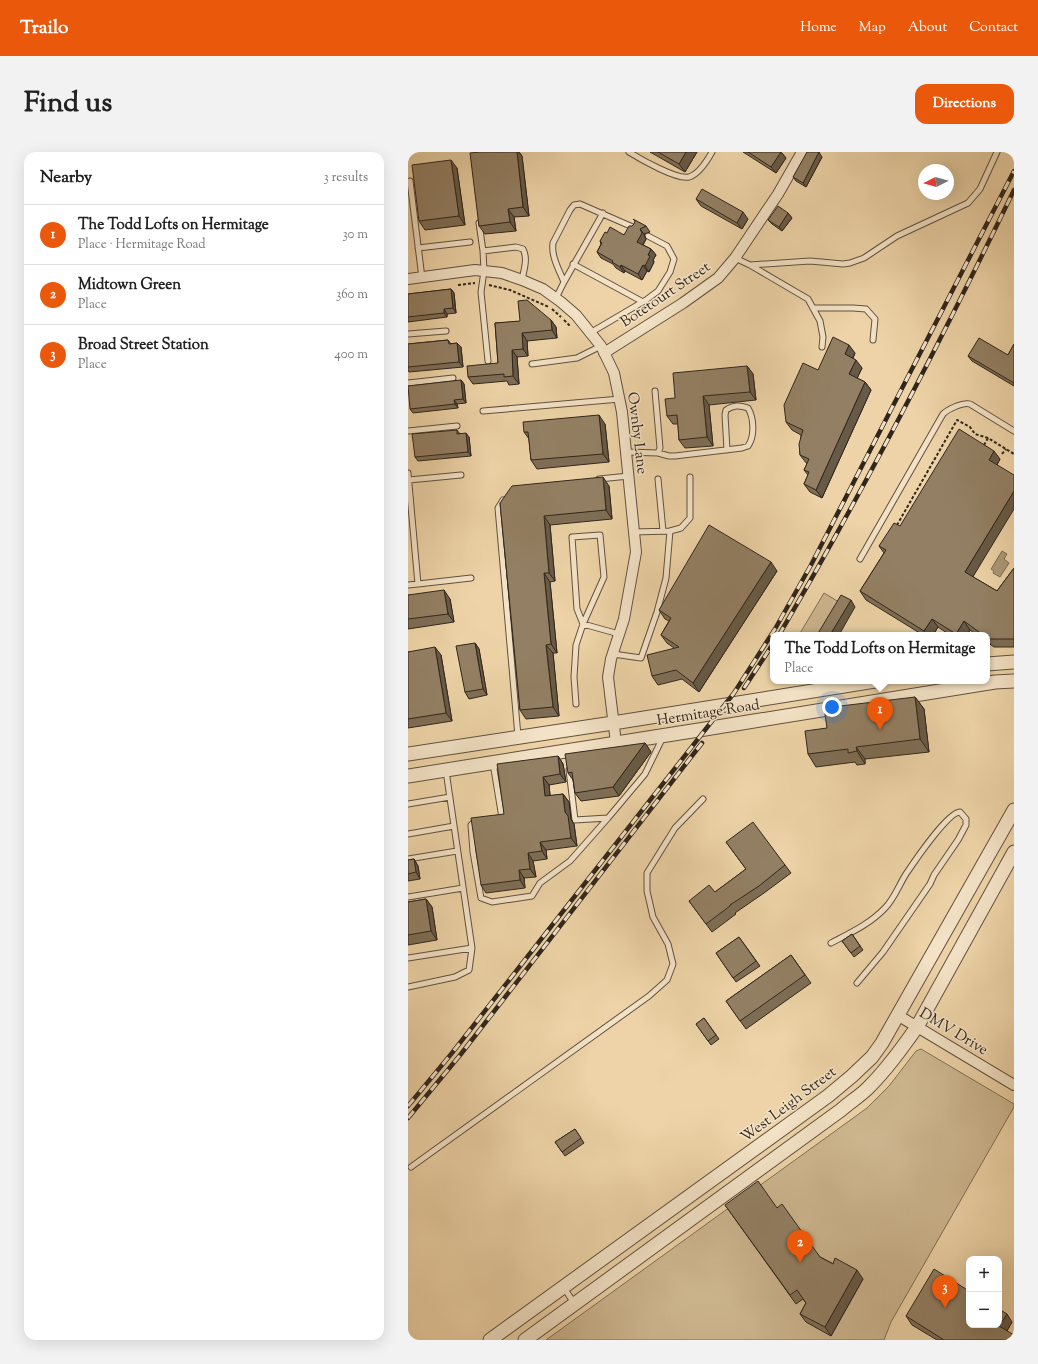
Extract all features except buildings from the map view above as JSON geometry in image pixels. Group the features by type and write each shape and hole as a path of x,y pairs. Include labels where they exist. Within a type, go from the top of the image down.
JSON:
{"street":[{"name":"Botetourt Street","path":"602,349 683,303 718,278 735,258 778,194 802,152"},
{"name":"Ownby Lane","path":"408,279 475,270 502,273 543,289 576,315 602,349 614,374 620,399 636,552 624,619 613,654 608,677 616,743"},
{"path":"990,664 1014,662"},
{"name":"Hermitage Road","path":"990,683 1014,681"},
{"name":"Hermitage Road","path":"408,754 856,684"},
{"name":"Hermitage Road","path":"408,776 493,763 567,755 616,743 983,684"},
{"name":"West Leigh Street","path":"490,1340 828,1096 872,1057 899,1016 1014,810"},
{"path":"526,1340 835,1114 867,1089 883,1073 918,1027 1014,852"},
{"name":"DMV Drive","path":"899,1016 1014,1085"}],"lane":[{"path":"629,152 638,158 681,177 687,177 698,171 712,152"},
{"path":"750,265 810,261 843,264 864,258 897,236 968,203 980,189 997,152"},
{"path":"410,181 422,278"},
{"path":"564,282 552,249 553,243 570,210 574,206 580,204 635,228"},
{"path":"556,298 573,264 603,214"},
{"path":"479,220 484,251 484,271 481,292 488,361"},
{"path":"590,333 643,302 658,291 670,272 674,259 667,246 648,236"},
{"path":"418,248 470,242"},
{"path":"484,251 516,247 523,249 526,254 526,261 522,280"},
{"path":"735,258 750,265 808,299 820,321 823,337 822,347"},
{"path":"573,264 643,302"},
{"path":"814,308 866,309 875,320 873,340"},
{"path":"408,334 446,330"},
{"path":"532,364 577,358 602,349"},
{"path":"408,384 453,378"},
{"path":"655,391 660,448 658,453"},
{"path":"483,411 620,399"},
{"path":"860,559 942,414 966,403 1014,431"},
{"path":"626,452 658,453 675,456 727,450 748,446 751,442 752,434 751,414 748,408 740,405 732,406 726,410 727,450"},
{"path":"408,431 457,426"},
{"path":"408,473 418,584"},
{"path":"409,480 461,475"},
{"path":"590,480 629,476"},
{"path":"634,532 670,531 681,528 690,518 690,477"},
{"path":"658,479 663,531"},
{"path":"508,493 498,508 518,737"},
{"path":"613,654 641,658 657,612 666,578 670,531"},
{"path":"576,704 574,663 576,645 583,624 604,578 600,534 572,537 577,609 583,624"},
{"path":"408,585 471,578"},
{"path":"583,624 619,634"},
{"path":"482,820 475,821 471,825 473,852 481,898 492,902 532,896 540,883 570,861 645,774 663,736"},
{"path":"493,763 502,818 496,819"},
{"path":"568,766 576,820 608,818"},
{"path":"408,987 455,978 469,970 472,948 446,770"},
{"path":"408,804 450,797"},
{"path":"411,1167 649,996 667,980 672,964 671,953 668,944 653,917 647,891 647,873 675,828 703,799"},
{"path":"831,943 871,921 886,907 906,873 948,819 956,812 960,812 966,818 966,825 958,840 934,875 930,884 883,952 857,983"},
{"path":"408,834 454,826"},
{"path":"408,858 458,851"},
{"path":"408,897 463,888"},
{"path":"408,958 472,948"},
{"path":"563,1287 575,1304"}],"path":[{"path":"458,285 475,283"},
{"path":"486,285 510,290 550,307 574,330"},
{"path":"897,525 957,420 970,426 975,434 988,438 1014,454"},
{"path":"984,445 988,438"},
{"path":"1002,454 1006,449"},
{"path":"899,521 904,525"}],"shaded area":[{"path":"1002,551 1007,554 1004,559 1009,563 1000,577 993,573 994,571 991,569"},
{"path":"824,593 844,605 828,632 801,632"},
{"path":"921,1049 1014,1104 1014,1107 891,1322 884,1340 546,1340 867,1108 889,1086 916,1051"}],"railway":[{"path":"773,632 811,565 1014,171"},
{"path":"781,632 841,526 901,415 1014,190"},
{"path":"408,1106 452,1053 734,693 770,637"},
{"path":"744,688 770,649"},
{"path":"408,1118 461,1054 702,743"}],"place":[{"name":"The Todd Lofts on Hermitage","path":"880,730"},
{"name":"Midtown Green","path":"800,1263"},
{"name":"Broad Street Station","path":"945,1308"}]}
